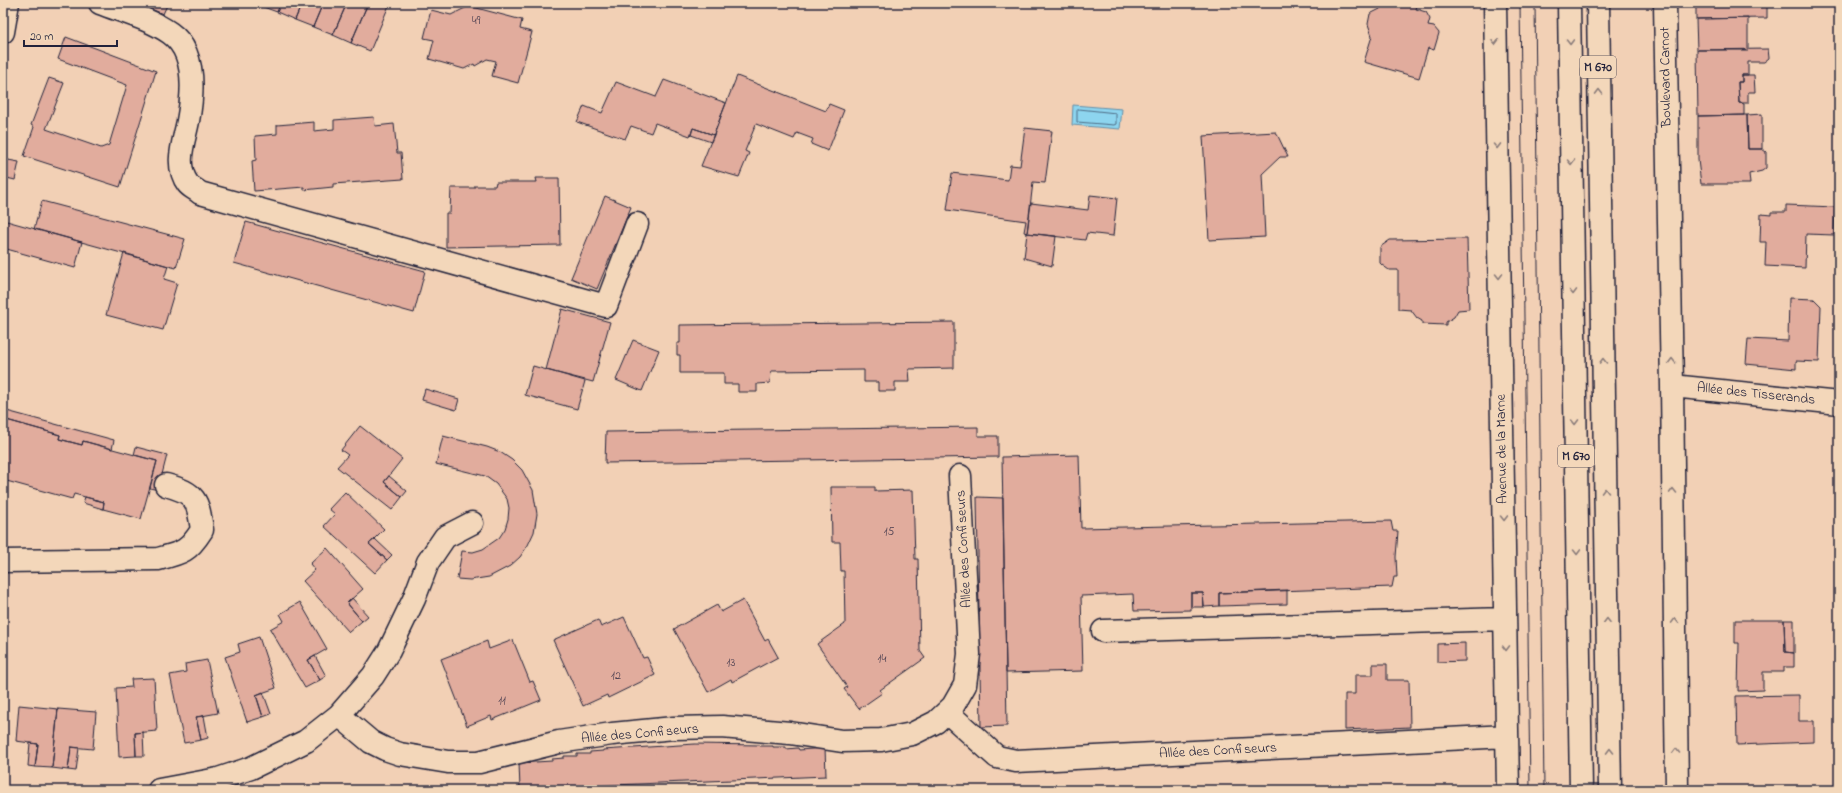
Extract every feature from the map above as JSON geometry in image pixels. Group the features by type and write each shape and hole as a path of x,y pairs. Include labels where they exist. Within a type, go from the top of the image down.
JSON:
{"street":[{"path":"3,32 8,3"},
{"path":"100,3 157,26 171,34 182,45 189,65 191,78 191,98 180,162 188,184 200,192 606,306 638,224"},
{"name":"Avenue de la Marne","path":"1494,3 1508,790"},
{"name":"M 670","path":"1569,3 1580,790"},
{"name":"M 670","path":"1598,3 1610,790"},
{"name":"Boulevard Carnot","path":"1664,3 1672,386"},
{"path":"1672,386 1677,790"},
{"name":"Allée des Tisserands","path":"1672,386 1839,402"},
{"name":"Allée des Confiseurs","path":"339,715 370,742 385,749 400,754 448,762 478,762 559,742 612,734 674,728 722,727 790,733 842,741 881,740 912,734 936,722 954,706 965,685 969,654 960,476"},
{"path":"3,561 158,560 179,554 192,546 202,530 200,512 194,498 181,489 166,485"},
{"path":"159,790 218,779 251,768 306,741 339,715 373,676 389,651 414,599 428,562 444,537 472,523"},
{"path":"1103,631 1505,619"},
{"name":"Allée des Confiseurs","path":"947,712 997,756 1016,761 1507,736"}],"water":[{"path":"1073,105 1122,109 1120,129 1072,125"}],"building":[{"path":"137,3 168,3 163,14"},
{"path":"258,3 281,3 277,12 258,5"},
{"path":"281,3 302,3 295,20 277,12"},
{"path":"302,3 323,3 313,27 295,20"},
{"path":"323,3 347,3 333,35 313,27"},
{"path":"347,3 368,3 351,43 333,35"},
{"path":"368,3 390,3 370,51 351,43"},
{"path":"1382,3 1418,3 1416,9 1426,12 1430,19 1428,26 1434,27 1439,33 1434,50 1428,48 1419,78 1364,62 1372,36 1368,24 1370,14 1380,9"},
{"path":"1696,3 1767,3 1767,18 1696,19"},
{"path":"469,6 522,20 520,29 532,32 518,83 492,76 496,61 487,59 475,66 474,64 464,69 429,59 434,40 424,38 431,10 451,15"},
{"path":"1748,18 1748,50 1697,50 1696,19"},
{"path":"66,37 156,71 120,187 24,156 34,127 31,125 49,78 64,83 46,129 101,148 109,145 127,85 58,59"},
{"path":"1768,49 1769,58 1764,62 1748,62 1748,75 1742,75 1742,82 1738,82 1739,103 1744,104 1744,115 1698,116 1697,50"},
{"path":"1742,75 1754,75 1755,92 1748,92 1748,103 1739,103 1738,82 1742,82"},
{"path":"737,76 826,111 829,104 844,110 828,151 811,144 813,139 797,133 794,139 756,124 745,151 749,153 739,177 701,166"},
{"path":"664,80 726,103 714,135 693,128 690,136 655,123 651,133 631,126 625,139 577,122 584,106 602,113 616,82 656,97"},
{"path":"1762,114 1762,149 1748,149 1747,115"},
{"path":"1747,115 1748,149 1762,149 1766,152 1766,168 1762,171 1749,174 1750,184 1701,184 1698,160 1698,116"},
{"path":"374,117 375,126 394,124 397,153 401,153 403,179 333,184 333,187 304,190 304,187 254,191 252,161 256,160 255,136 277,134 277,125 314,122 314,131 334,129 334,120"},
{"path":"693,128 714,135 711,142 691,135"},
{"path":"1025,128 1052,131 1045,183 1033,182 1027,233 1024,232 1026,221 947,210 952,173 1008,180 1010,165 1020,166"},
{"path":"1276,132 1288,157 1280,157 1262,174 1265,237 1209,240 1203,136"},
{"path":"3,159 19,162 15,180 3,177"},
{"path":"536,178 559,178 560,245 446,247 446,213 450,213 451,188 495,186 496,182 537,182"},
{"path":"1090,195 1117,198 1113,236 1087,233 1085,240 1027,233 1031,203 1088,210"},
{"path":"605,196 631,207 597,289 571,278"},
{"path":"42,201 185,239 176,268 34,229"},
{"path":"1786,205 1835,207 1834,235 1806,234 1805,268 1765,266 1766,242 1760,242 1761,214 1771,215 1771,212 1786,212"},
{"path":"3,220 82,242 75,268 3,248"},
{"path":"246,222 425,271 414,313 234,263"},
{"path":"1027,233 1056,236 1052,266 1024,258"},
{"path":"1467,239 1469,309 1458,310 1454,317 1446,322 1446,325 1422,324 1422,321 1417,318 1411,310 1398,309 1398,270 1389,270 1380,263 1380,247 1390,240"},
{"path":"124,253 168,266 164,279 177,283 163,330 106,315"},
{"path":"1789,298 1814,299 1821,306 1819,362 1796,361 1796,369 1746,364 1748,339 1788,341"},
{"path":"562,309 610,322 593,382 546,370"},
{"path":"954,322 954,368 909,369 910,382 895,382 895,391 878,391 878,382 864,382 864,370 771,371 770,383 757,384 757,392 738,392 738,384 724,384 724,373 680,373 680,355 677,355 677,343 680,343 680,325"},
{"path":"633,340 659,350 642,391 616,380"},
{"path":"533,366 585,381 577,409 525,395"},
{"path":"425,389 459,399 456,410 422,400"},
{"path":"3,410 114,440 112,449 83,441 82,445 59,439 60,435 3,419"},
{"path":"3,419 60,435 59,439 82,445 83,441 157,461 141,519 103,509 104,502 74,494 72,499 3,480"},
{"path":"360,426 402,459 384,482 402,497 392,510 337,467 348,455 341,450"},
{"path":"978,427 978,436 998,436 998,457 605,463 606,432"},
{"path":"443,436 487,447 500,452 512,460 522,470 533,490 537,514 534,532 528,545 520,557 510,566 489,577 470,580 457,579 462,551 473,552 483,549 499,538 505,529 508,519 509,508 507,499 496,484 485,476 436,464"},
{"path":"136,447 167,455 158,490 150,488 157,461 134,455"},
{"path":"1079,455 1081,528 1391,521 1393,531 1398,531 1396,557 1397,577 1394,577 1392,587 1219,593 1219,606 1204,607 1203,593 1191,593 1191,610 1134,611 1133,594 1081,596 1083,671 1006,673 1002,457"},
{"path":"389,476 407,491 402,497 384,482"},
{"path":"831,487 875,487 875,491 913,490 915,559 918,559 920,651 925,658 880,690 882,693 859,709 844,689 847,687 817,644 845,624 844,571 841,571 840,542 832,542"},
{"path":"345,492 384,529 369,544 387,560 375,573 324,526 335,514 329,509"},
{"path":"85,497 104,502 103,509 83,503"},
{"path":"977,497 1003,498 1007,726 981,727"},
{"path":"375,539 392,555 387,560 369,544"},
{"path":"327,548 363,589 347,603 362,621 349,632 303,581 315,570 310,564"},
{"path":"1287,590 1287,604 1219,606 1219,593"},
{"path":"1191,593 1203,593 1204,607 1191,607"},
{"path":"352,598 368,616 362,621 347,603"},
{"path":"743,600 765,641 768,639 778,657 732,682 731,679 708,692 674,629 717,605 721,612"},
{"path":"300,602 327,649 308,660 320,680 305,688 270,629 284,621 280,614"},
{"path":"624,617 643,658 647,657 655,675 608,698 607,695 583,706 553,640 598,620 601,627"},
{"path":"1735,620 1784,620 1785,652 1794,653 1794,667 1784,667 1784,672 1763,672 1763,690 1738,691 1739,643 1735,643"},
{"path":"1784,620 1794,620 1794,653 1785,652"},
{"path":"259,637 276,688 256,695 263,717 247,722 225,657 240,652 238,644"},
{"path":"513,640 530,682 533,681 541,700 492,720 491,716 467,726 441,659 487,641 489,649"},
{"path":"1465,643 1465,661 1437,662 1437,644"},
{"path":"315,656 326,676 320,680 308,660"},
{"path":"207,660 218,713 196,717 201,740 184,743 170,675 186,672 185,664"},
{"path":"1373,664 1387,664 1387,680 1409,680 1410,727 1345,730 1345,694 1355,694 1355,675 1373,675"},
{"path":"154,678 157,731 135,733 136,756 119,757 116,688 132,687 131,679"},
{"path":"263,692 271,714 263,717 256,695"},
{"path":"1799,695 1799,721 1814,721 1814,742 1737,745 1736,696"},
{"path":"19,705 58,709 52,768 35,767 38,744 16,741"},
{"path":"58,709 96,712 93,749 71,747 68,770 52,768"},
{"path":"204,716 208,738 201,740 196,717"},
{"path":"143,732 144,756 136,756 135,733"},
{"path":"30,743 38,744 35,767 28,766"},
{"path":"695,744 760,745 786,747 786,749 798,748 799,750 825,748 826,776 520,789 519,763 552,761 552,759 564,758 564,756 590,754 590,752 603,750"},
{"path":"71,747 79,748 76,771 68,770"}],"tram line":[{"path":"1520,3 1530,790"},
{"path":"1535,3 1544,790"}]}
